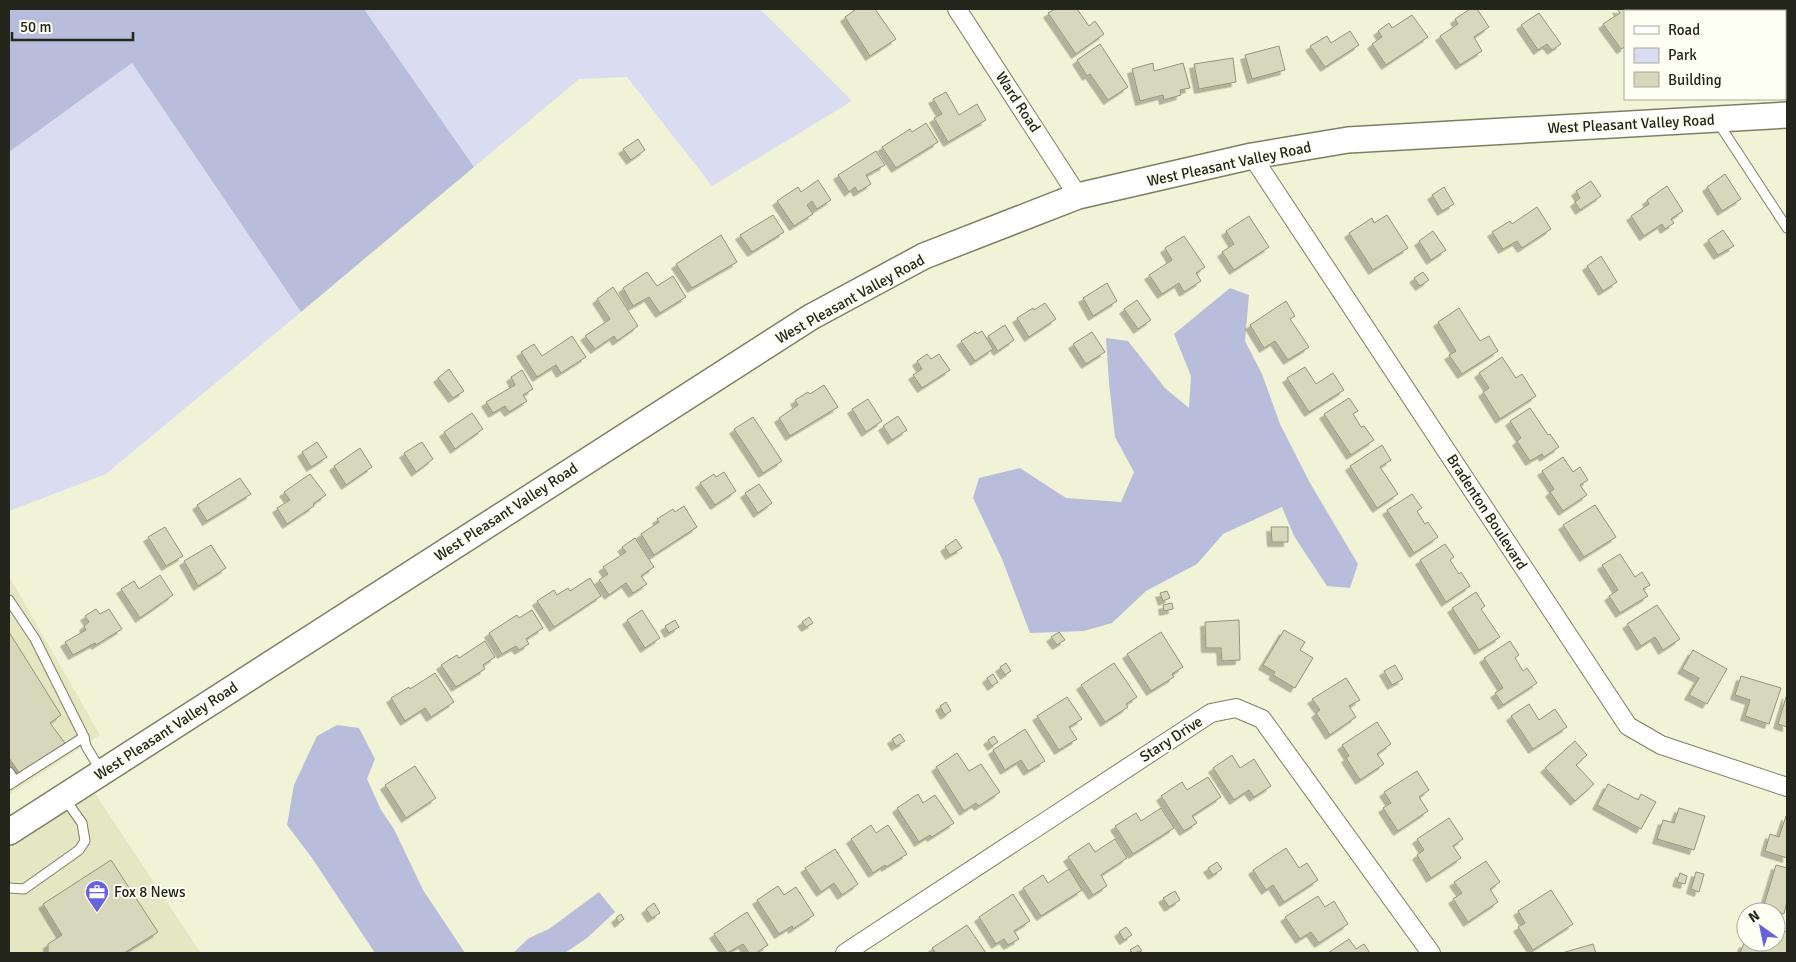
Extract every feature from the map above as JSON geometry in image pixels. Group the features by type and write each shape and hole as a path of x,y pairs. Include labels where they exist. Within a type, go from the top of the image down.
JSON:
{"main road":[{"name":"West Pleasant Valley Road","path":"9,832 811,317 924,256 1078,196 1252,156 1348,140 1787,114"}],"street":[{"name":"Ward Road","path":"957,9 1078,196"},
{"name":"Bradenton Boulevard","path":"1252,156 1628,726 1661,745 1787,787"},
{"name":"Stary Drive","path":"845,953 1211,713 1236,708 1262,718 1431,953"}],"lane":[{"path":"1715,119 1787,228"},
{"path":"9,600 35,639 84,737 86,746 102,772"},
{"path":"9,772 12,783 84,737"},
{"path":"9,888 24,889 79,850 85,841 82,823 64,796"}],"shaded area":[{"path":"9,9 364,9 474,167 301,312 132,63 9,152"},
{"path":"1230,288 1249,295 1245,341 1262,374 1280,424 1310,483 1358,564 1350,588 1327,586 1294,536 1282,507 1223,534 1197,564 1146,591 1112,623 1084,631 1030,633 1002,559 973,498 979,478 1020,468 1066,498 1121,502 1134,472 1115,437 1106,338 1128,341 1165,388 1189,408 1191,376 1174,334"},
{"path":"9,576 100,735 9,795"},
{"path":"337,725 359,728 375,759 367,779 381,810 394,829 423,890 465,953 375,953 312,858 287,825 294,785 317,736"},
{"path":"94,792 201,953 9,953 9,847"},
{"path":"599,892 615,912 587,938 565,953 513,953 529,938 549,929"}],"green space":[{"path":"364,9 760,9 852,101 712,186 627,77 579,79 474,167"},
{"path":"132,63 301,312 106,474 9,511 9,152"}],"building":[{"path":"856,9 875,9 896,39 870,56 845,17"},
{"path":"1055,9 1077,9 1089,26 1095,21 1104,34 1076,54 1048,13"},
{"path":"1470,9 1477,9 1489,27 1474,37 1482,51 1460,65 1440,36 1458,24 1455,19"},
{"path":"1617,9 1653,10 1624,10 1624,48 1621,49 1603,24 1620,13"},
{"path":"1717,9 1770,9 1768,10 1715,10"},
{"path":"1539,13 1561,44 1552,50 1547,44 1538,50 1521,25"},
{"path":"1412,15 1428,37 1386,65 1372,44 1382,37 1378,31 1389,23 1392,28"},
{"path":"1350,31 1359,45 1325,67 1310,46 1327,36 1331,43"},
{"path":"1100,44 1128,87 1108,100 1090,74 1087,76 1077,60"},
{"path":"1279,46 1285,70 1252,79 1245,55"},
{"path":"1233,58 1236,82 1199,89 1194,64"},
{"path":"1153,63 1154,71 1183,63 1190,88 1180,90 1181,95 1164,100 1163,95 1140,101 1132,69"},
{"path":"946,92 959,115 977,104 986,120 948,142 934,118 942,114 933,99"},
{"path":"926,123 938,142 896,168 882,147 910,129 912,132"},
{"path":"638,139 645,150 631,160 623,149"},
{"path":"876,151 885,165 866,175 871,184 858,192 855,187 849,192 838,175"},
{"path":"1725,174 1741,199 1722,211 1707,187"},
{"path":"818,180 831,200 817,209 812,201 807,205 813,214 794,226 777,201 798,187 801,192"},
{"path":"1591,181 1601,196 1580,210 1575,202 1580,198 1576,191"},
{"path":"1667,186 1683,211 1671,219 1674,223 1665,229 1662,224 1644,236 1631,216 1649,204 1647,200"},
{"path":"1444,187 1454,204 1442,211 1432,195"},
{"path":"1537,207 1551,229 1522,248 1517,241 1503,249 1492,232 1510,221 1512,224"},
{"path":"773,215 784,232 752,252 740,235"},
{"path":"1387,215 1408,248 1373,270 1349,233 1372,218 1374,223"},
{"path":"1249,216 1269,247 1234,270 1222,252 1234,244 1226,231"},
{"path":"1723,230 1734,246 1718,255 1708,240"},
{"path":"1433,231 1446,250 1431,260 1419,241"},
{"path":"721,235 737,262 692,288 676,264"},
{"path":"1184,236 1205,267 1196,273 1201,281 1184,292 1179,283 1162,294 1149,275 1172,260 1165,248"},
{"path":"1601,256 1617,282 1603,291 1587,266"},
{"path":"647,272 657,286 673,276 686,297 660,313 649,297 633,306 623,288"},
{"path":"1423,272 1429,280 1420,286 1414,278"},
{"path":"1107,283 1117,301 1093,316 1083,298"},
{"path":"613,287 638,326 617,341 614,336 595,349 585,336 610,319 597,299"},
{"path":"1137,300 1151,320 1138,329 1124,309"},
{"path":"1286,301 1295,316 1290,319 1309,347 1288,360 1275,341 1264,348 1250,325"},
{"path":"1045,303 1056,319 1029,337 1017,318"},
{"path":"1459,308 1480,341 1489,336 1498,351 1462,374 1449,355 1456,351 1438,322"},
{"path":"1005,325 1014,340 998,351 988,336"},
{"path":"982,331 993,349 975,361 961,341 975,332 977,334"},
{"path":"1092,332 1105,352 1086,364 1073,344"},
{"path":"572,336 586,357 561,373 556,365 537,377 521,352 534,344 542,356"},
{"path":"927,354 931,359 939,354 950,370 922,388 913,375 922,369 917,361"},
{"path":"1502,357 1516,378 1522,374 1536,396 1500,419 1483,392 1489,388 1479,373"},
{"path":"1305,367 1316,384 1333,373 1344,390 1309,412 1287,378"},
{"path":"449,369 464,391 453,398 438,378"},
{"path":"522,370 533,389 523,395 527,401 509,412 505,406 493,413 486,402 515,385 511,377"},
{"path":"824,385 838,407 790,436 779,418 798,405 795,400 808,392 810,394"},
{"path":"1349,398 1358,411 1353,414 1361,427 1364,426 1374,440 1351,455 1324,414"},
{"path":"868,399 882,421 866,432 852,409"},
{"path":"1530,408 1548,435 1550,434 1559,447 1544,457 1542,454 1530,461 1517,441 1521,438 1510,421"},
{"path":"472,413 483,429 455,449 444,432"},
{"path":"898,416 907,430 892,440 883,426"},
{"path":"753,417 782,461 763,473 734,429"},
{"path":"317,442 327,457 311,467 302,452"},
{"path":"422,442 433,459 416,472 404,453"},
{"path":"1382,445 1391,460 1380,467 1398,494 1377,508 1350,466"},
{"path":"360,448 372,467 346,485 334,466"},
{"path":"1563,457 1573,472 1580,467 1588,480 1580,485 1587,495 1563,511 1550,492 1554,489 1542,471"},
{"path":"724,472 736,491 715,505 700,483 714,474 716,477"},
{"path":"310,474 326,495 313,504 314,506 287,524 277,508 290,500 284,492"},
{"path":"240,478 251,494 207,521 197,505"},
{"path":"759,484 772,503 758,513 745,493"},
{"path":"1412,494 1422,508 1417,511 1425,524 1428,522 1438,537 1414,553 1387,510"},
{"path":"1595,505 1616,537 1584,557 1563,525"},
{"path":"684,506 697,527 654,555 641,534 659,522 657,519 673,509 675,512"},
{"path":"165,527 183,556 166,566 148,537"},
{"path":"1271,527 1288,527 1288,542 1272,542"},
{"path":"635,538 654,567 641,576 647,584 633,593 626,583 609,595 599,580 608,574 603,567 626,552 622,547"},
{"path":"956,539 962,548 950,555 945,547"},
{"path":"1445,544 1454,557 1450,560 1470,586 1446,602 1420,560"},
{"path":"211,545 226,568 198,586 184,561"},
{"path":"1620,554 1635,577 1642,572 1650,585 1643,589 1648,596 1620,613 1609,596 1618,590 1602,565"},
{"path":"160,575 173,595 140,618 121,589 134,581 139,589"},
{"path":"590,578 601,596 554,627 537,601 554,590 557,595 568,588 570,591"},
{"path":"1167,591 1170,598 1163,601 1160,593"},
{"path":"1476,592 1485,606 1481,609 1500,637 1479,650 1452,608"},
{"path":"1172,603 1173,609 1164,611 1163,605"},
{"path":"1657,605 1680,639 1663,650 1655,637 1641,646 1627,624"},
{"path":"96,609 100,614 109,609 122,629 96,645 95,643 73,655 65,642 86,630 84,626 89,622 85,616"},
{"path":"532,610 543,628 526,639 529,644 519,650 516,646 502,654 489,633 517,615 519,618"},
{"path":"642,610 660,638 645,648 627,620"},
{"path":"809,617 813,623 806,627 802,622"},
{"path":"675,620 679,627 669,633 665,626"},
{"path":"1239,620 1240,660 1222,661 1221,648 1206,648 1205,622"},
{"path":"1284,630 1305,642 1300,650 1313,658 1295,688 1273,675 1275,672 1263,665"},
{"path":"9,632 61,715 50,723 70,750 22,777 9,758"},
{"path":"1059,632 1065,640 1057,645 1051,637"},
{"path":"1161,632 1183,667 1172,674 1174,677 1151,691 1127,654"},
{"path":"485,641 495,657 483,665 485,669 456,687 441,665 457,655 459,658"},
{"path":"1510,641 1519,655 1515,658 1523,671 1527,668 1537,683 1503,705 1495,693 1503,688 1484,658"},
{"path":"1693,650 1727,669 1707,704 1689,695 1699,678 1682,669"},
{"path":"1006,663 1011,671 1005,675 1000,667"},
{"path":"1114,663 1137,697 1126,704 1128,707 1105,722 1081,685"},
{"path":"1395,665 1403,679 1392,685 1384,671"},
{"path":"435,673 454,702 431,717 425,708 405,721 391,698 409,687 410,689"},
{"path":"993,674 998,682 992,686 987,678"},
{"path":"1741,676 1781,688 1769,724 1745,716 1750,700 1735,695"},
{"path":"1346,678 1360,700 1349,706 1356,717 1330,735 1316,713 1320,710 1312,699"},
{"path":"1787,694 1787,727 1778,724"},
{"path":"1067,697 1082,719 1069,727 1077,739 1059,750 1037,716"},
{"path":"946,702 951,711 945,715 940,706"},
{"path":"1529,704 1539,720 1555,709 1567,727 1533,749 1511,716"},
{"path":"1377,722 1391,744 1377,754 1384,764 1360,780 1346,758 1349,756 1342,745"},
{"path":"1025,729 1045,761 1028,771 1021,760 1005,770 993,750"},
{"path":"900,734 905,741 896,746 892,739"},
{"path":"994,736 998,742 992,746 988,740"},
{"path":"1575,741 1587,755 1576,765 1594,784 1575,801 1545,768"},
{"path":"957,753 969,771 981,764 1000,792 979,806 976,803 964,811 936,767"},
{"path":"1232,755 1240,768 1254,759 1271,786 1254,797 1249,790 1234,800 1213,768"},
{"path":"415,766 436,798 406,818 385,785"},
{"path":"1417,771 1429,790 1419,797 1428,811 1398,831 1383,808 1391,803 1384,792"},
{"path":"1208,777 1221,797 1192,816 1197,823 1184,831 1161,796 1182,782 1187,790"},
{"path":"1608,784 1638,800 1641,794 1656,802 1641,829 1597,805"},
{"path":"918,794 923,803 935,795 954,823 932,837 930,835 919,842 897,808"},
{"path":"1161,808 1174,828 1133,854 1115,826 1136,813 1141,821"},
{"path":"1679,808 1705,816 1694,850 1657,839 1663,820 1674,823"},
{"path":"1786,816 1787,858 1765,851 1770,834 1779,837"},
{"path":"1449,818 1463,839 1453,846 1461,858 1431,878 1417,855 1424,850 1417,839"},
{"path":"871,825 876,833 888,825 907,854 873,873 851,839"},
{"path":"1115,839 1127,858 1101,875 1107,886 1093,895 1068,857 1089,843 1095,852"},
{"path":"1286,848 1299,868 1307,863 1318,880 1284,902 1273,885 1266,890 1253,870"},
{"path":"835,849 858,884 842,895 834,883 821,892 805,868"},
{"name":"Fox 8 News","path":"111,860 158,932 124,953 48,953 48,944 62,935 43,904"},
{"path":"1486,861 1500,882 1490,889 1498,902 1468,922 1453,899 1462,893 1454,882"},
{"path":"1217,862 1222,869 1213,875 1208,868"},
{"path":"1776,865 1787,868 1786,905 1786,902 1765,902"},
{"path":"1069,869 1082,890 1041,916 1023,888 1043,875 1048,883"},
{"path":"1696,872 1704,874 1699,892 1691,889"},
{"path":"1680,873 1687,876 1685,884 1677,882"},
{"path":"778,886 784,895 796,887 814,915 793,929 792,926 779,934 757,900"},
{"path":"1551,890 1573,924 1533,950 1518,927 1525,923 1518,911"},
{"path":"1175,891 1180,900 1169,907 1163,898"},
{"path":"1013,894 1030,921 1014,931 1019,939 1008,945 1004,939 996,944 979,917"},
{"path":"1318,896 1325,907 1334,901 1348,924 1319,943 1311,932 1300,939 1285,917"},
{"path":"654,903 660,913 652,918 646,909"},
{"path":"747,912 768,945 756,953 749,953 743,944 727,953 714,934"},
{"path":"621,914 624,919 619,923 616,918"},
{"path":"967,925 986,953 936,953 932,948"},
{"path":"1126,927 1132,935 1124,940 1119,932"},
{"path":"1787,932 1787,953 1740,953 1786,952"},
{"path":"1349,939 1356,949 1364,944 1370,953 1328,953"},
{"path":"1593,944 1596,953 1562,953"},
{"path":"1138,945 1142,951 1133,953 1130,950"}],"place":[{"name":"Fox 8 News","path":"97,913"}]}
